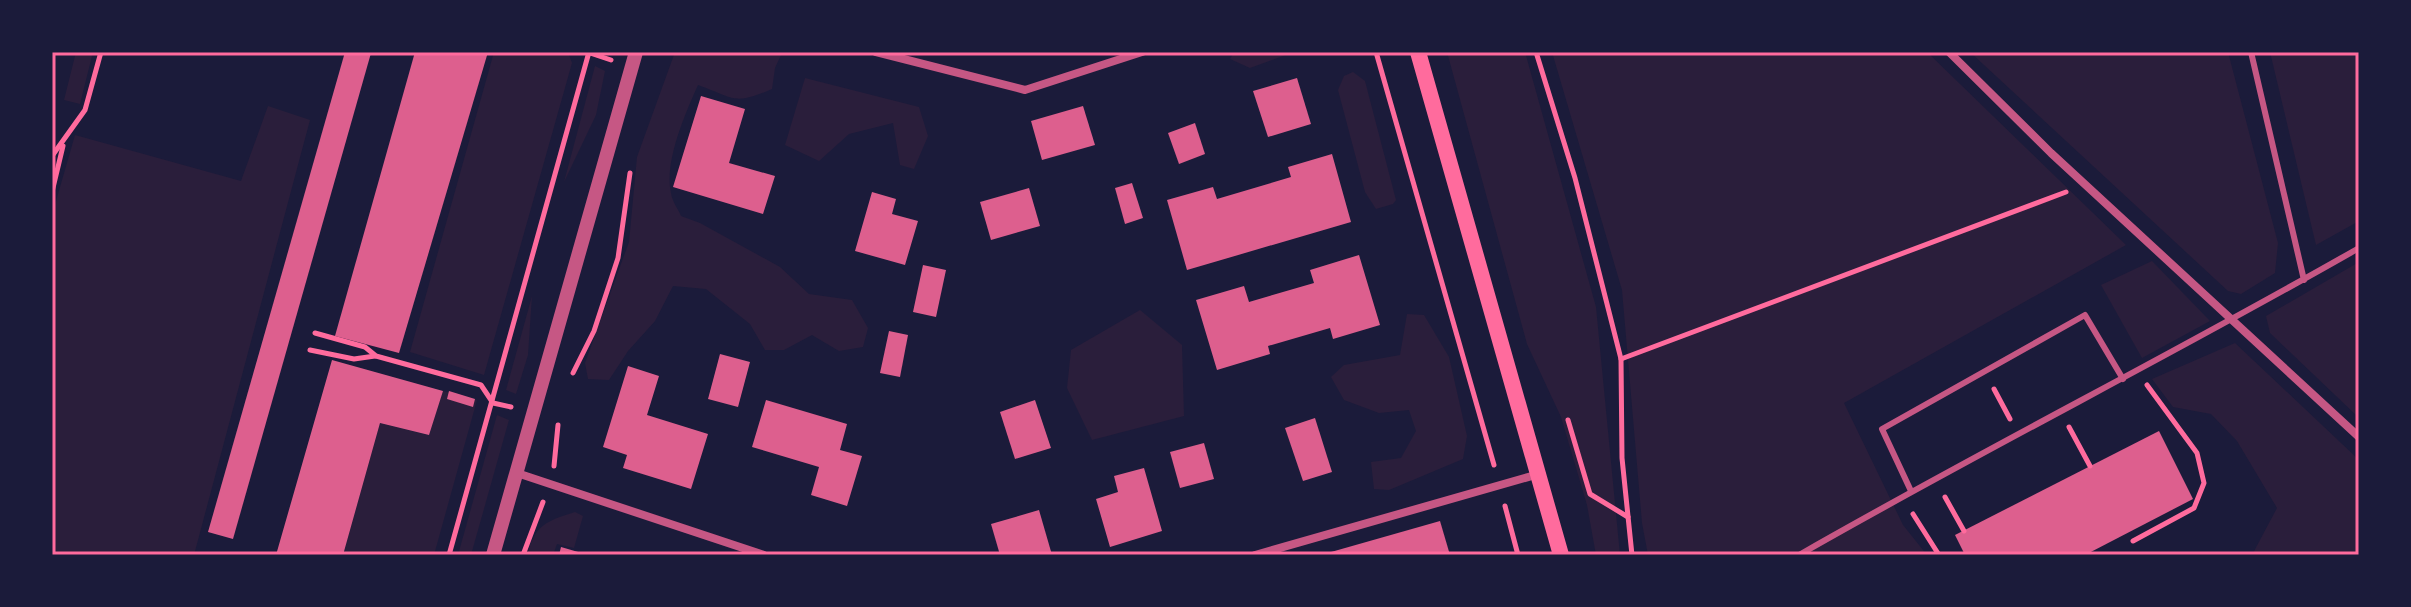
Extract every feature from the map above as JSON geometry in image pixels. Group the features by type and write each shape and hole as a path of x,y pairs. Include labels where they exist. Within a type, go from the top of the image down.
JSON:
{"main road":[{"path":"1418,52 1561,555"}],"street":[{"path":"493,555 636,52"},
{"path":"876,52 1025,90 1142,52"},
{"path":"1949,52 2085,185 2359,437"},
{"path":"517,473 764,555"},
{"path":"1255,555 1539,474"}],"lane":[{"path":"2251,52 2304,280"},
{"path":"1799,555 1935,478 2233,321 2359,248"},
{"path":"1911,491 1882,429 2085,315 2123,379"}],"path":[{"path":"52,156 85,110 101,52"},
{"path":"449,555 589,52"},
{"path":"1376,52 1518,555"},
{"path":"1536,52 1575,178 1621,359 1622,458 1632,555"},
{"path":"52,192 64,142"},
{"path":"570,378 594,331 618,258 631,165"},
{"path":"1621,359 2085,185"},
{"path":"315,333 365,347 376,356"},
{"path":"310,350 354,359 376,356 481,385 493,403 558,420 557,457 523,555"},
{"path":"2133,541 2194,508 2204,483 2197,453 2137,371"},
{"path":"1984,372 2019,434"},
{"path":"2061,412 2090,466"},
{"path":"1568,420 1590,494 1628,517"},
{"path":"1935,478 1964,531"},
{"path":"1902,496 1939,555"}],"shaded area":[{"path":"76,52 93,52 80,104 64,100"},
{"path":"494,52 568,52 572,63 484,375 410,352"},
{"path":"675,52 771,52 781,55 775,68 772,89 759,94 734,98 698,85 673,153 670,167 672,196 681,216 700,223 780,267 809,294 852,300 868,328 863,347 839,351 812,335 784,350 765,350 750,324 706,289 673,286 655,321 628,351 609,380 588,379 585,363 629,242 637,157"},
{"path":"1234,52 1294,52 1250,68 1230,59"},
{"path":"1447,52 1525,52 1596,307 1620,555 1596,555 1587,505 1561,417 1527,344"},
{"path":"1552,52 1927,52 2126,245 1844,403 1903,525 1927,555 1648,555 1642,523 1622,290"},
{"path":"1970,52 2228,52 2278,243 2275,273 2241,294 2228,291"},
{"path":"2270,52 2359,52 2359,221 2316,245"},
{"path":"595,66 605,71 596,115 564,182"},
{"path":"1353,72 1365,81 1396,200 1393,204 1376,209 1365,192 1338,90 1344,76"},
{"path":"805,78 919,107 928,136 914,169 900,165 893,123 849,134 819,161 785,145"},
{"path":"268,106 310,120 194,555 52,555 52,215 75,135 241,181"},
{"path":"2152,261 2210,321 2142,358 2101,285"},
{"path":"2359,262 2359,415 2356,415 2270,333 2266,316"},
{"path":"532,296 528,355 516,394 506,390"},
{"path":"1140,310 1182,345 1184,416 1092,440 1067,388 1071,350"},
{"path":"1407,314 1424,315 1449,357 1467,436 1463,459 1389,490 1374,489 1371,462 1401,458 1416,431 1409,410 1379,413 1344,400 1331,377 1344,365 1400,355"},
{"path":"2235,343 2359,460 2359,555 2252,555 2277,508 2237,441 2211,414 2173,407 2152,379"},
{"path":"443,391 477,400 434,555 343,555 380,423 428,435"},
{"path":"497,415 509,420 471,555 458,555"},
{"path":"575,512 583,516 574,548 557,544 553,555 527,555 534,537 543,526"}],"building":[{"path":"345,52 371,53 233,539 208,532"},
{"path":"415,52 488,52 399,353 335,336"},
{"path":"1297,78 1311,124 1268,137 1253,91"},
{"path":"701,96 745,109 729,163 775,176 763,214 673,187"},
{"path":"1083,106 1095,145 1042,160 1031,121"},
{"path":"1195,123 1205,154 1179,164 1168,133"},
{"path":"1332,154 1351,222 1187,270 1167,200 1213,187 1217,199 1291,177 1288,167"},
{"path":"1132,183 1143,218 1125,224 1115,188"},
{"path":"1029,188 1040,226 991,240 980,202"},
{"path":"872,192 896,199 892,214 918,221 905,265 855,251"},
{"path":"1359,255 1380,325 1333,339 1330,328 1268,346 1270,354 1217,370 1196,300 1244,286 1249,302 1314,283 1310,270"},
{"path":"923,265 946,270 936,317 913,312"},
{"path":"889,331 908,335 900,377 880,373"},
{"path":"720,354 750,362 738,407 708,399"},
{"path":"332,360 443,391 429,435 380,423 343,555 276,555"},
{"path":"628,366 659,376 647,415 708,434 691,489 623,468 627,455 603,447"},
{"path":"449,391 475,399 473,407 447,399"},
{"path":"766,400 847,424 840,450 862,456 847,506 811,495 819,467 752,447"},
{"path":"1035,400 1051,448 1015,459 1000,412"},
{"path":"1315,418 1332,472 1303,481 1285,428"},
{"path":"2159,431 2193,499 2085,555 1965,555 1955,535"},
{"path":"1204,443 1214,479 1180,488 1170,452"},
{"path":"1144,468 1162,531 1110,547 1096,499 1118,492 1114,476"},
{"path":"1039,510 1052,555 1000,555 991,524"},
{"path":"1440,521 1450,555 1324,555 1324,554"},
{"path":"561,547 585,554 585,555 559,555"}]}
